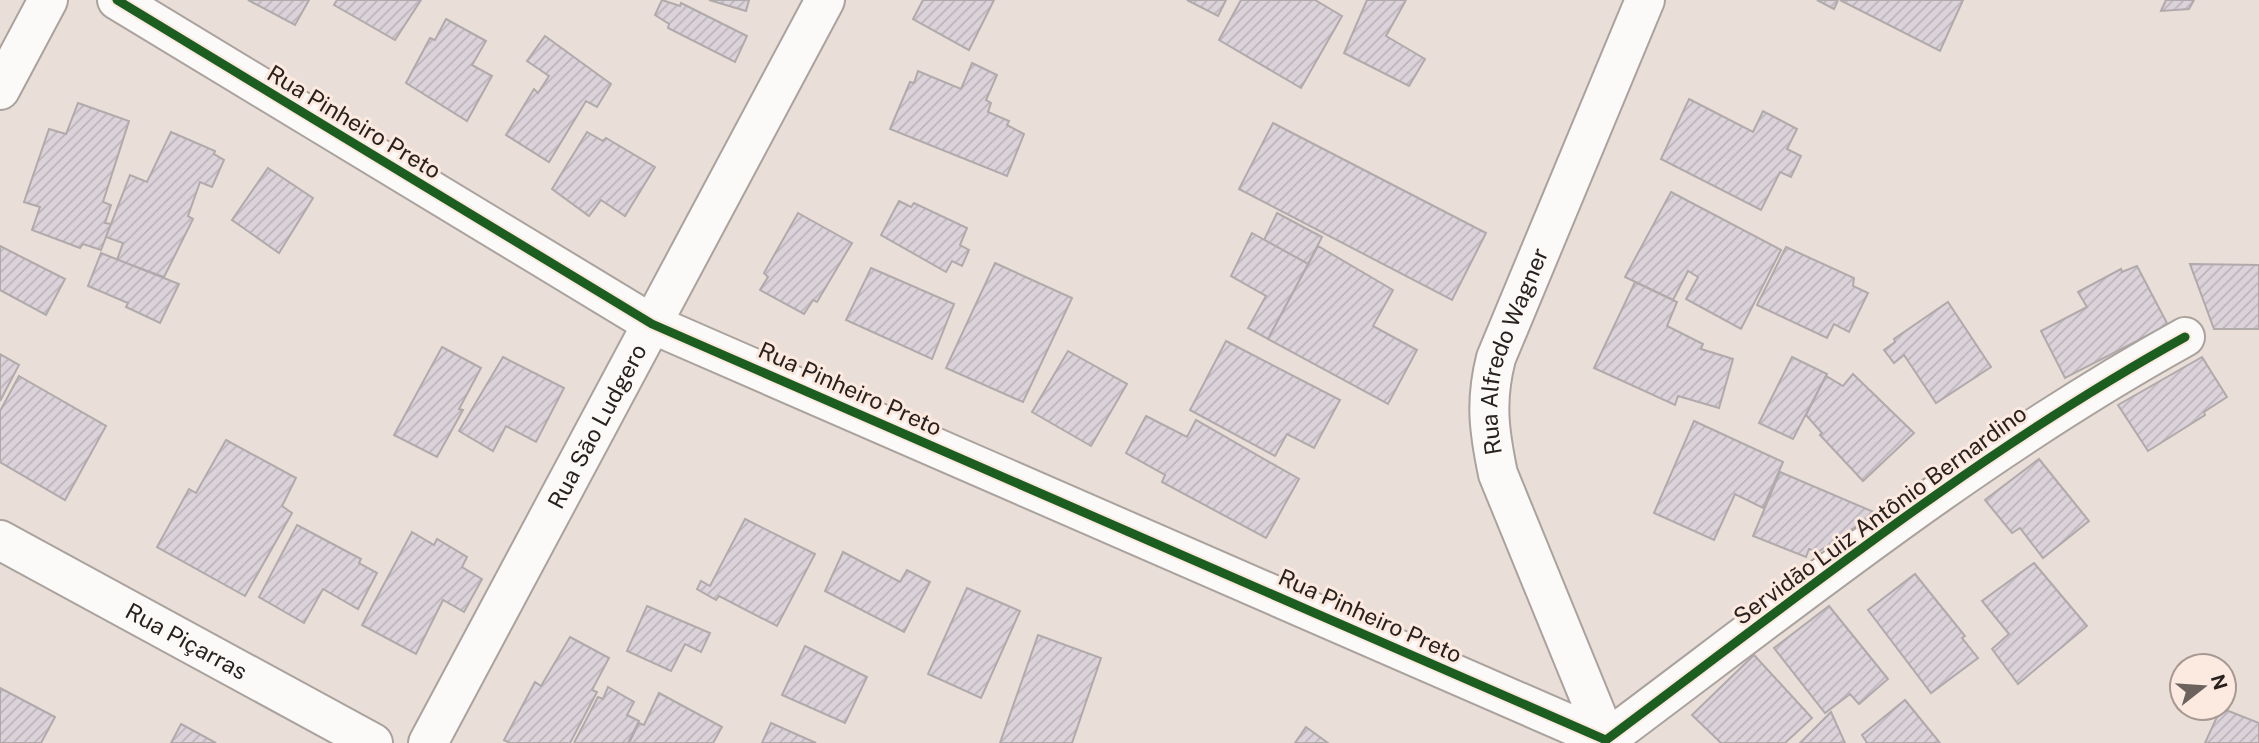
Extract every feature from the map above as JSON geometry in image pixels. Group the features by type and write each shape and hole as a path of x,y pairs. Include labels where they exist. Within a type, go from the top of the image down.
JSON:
{"street":[{"path":"0,90 48,0"},
{"name":"Rua Pinheiro Preto","path":"117,0 652,324 1607,741"},
{"name":"Rua São Ludgero","path":"428,743 825,0"},
{"name":"Rua Alfredo Wagner","path":"1607,741 1498,474 1489,431 1488,390 1496,358 1644,0"},
{"name":"Servidão Luiz Antônio Bernardino","path":"1607,741 1889,528 2098,385 2185,337"},
{"name":"Rua Piçarras","path":"0,540 373,743"}],"building":[{"path":"248,0 309,0 295,25"},
{"path":"337,0 421,0 395,40 334,5"},
{"path":"662,0 680,6 681,3 747,36 735,62 668,28 669,24 655,15"},
{"path":"709,0 749,0 746,11"},
{"path":"923,0 994,0 969,50 913,19"},
{"path":"1187,0 1226,0 1218,16"},
{"path":"1241,0 1315,0 1342,16 1301,88 1219,40"},
{"path":"1367,0 1406,0 1386,36 1425,59 1409,86 1344,53"},
{"path":"1817,0 1838,0 1834,9"},
{"path":"1840,0 1963,0 1940,51"},
{"path":"2166,0 2194,0 2189,9 2161,11"},
{"path":"446,19 486,41 472,65 492,76 467,121 406,83 430,38 435,40"},
{"path":"545,36 611,84 597,107 586,101 549,162 506,135 534,89 538,93 549,76 527,61"},
{"path":"972,63 997,75 986,100 991,103 988,112 1009,121 1007,125 1024,134 1007,176 890,129 910,82 914,83 918,71 961,89"},
{"path":"1689,99 1753,132 1763,111 1797,129 1787,149 1801,156 1791,177 1780,172 1761,210 1661,159"},
{"path":"78,103 129,121 103,202 111,205 105,223 111,224 101,250 83,244 80,248 32,230 40,207 24,202 49,129 66,134"},
{"path":"1273,123 1486,233 1452,300 1239,189"},
{"path":"171,132 215,151 214,154 224,160 212,187 200,182 188,216 193,219 164,277 117,260 123,243 106,237 130,175 147,182"},
{"path":"587,132 603,141 606,138 655,167 625,216 601,200 589,216 552,189"},
{"path":"268,168 313,198 279,253 232,220"},
{"path":"1671,192 1781,250 1741,329 1686,299 1698,277 1688,271 1673,300 1625,277"},
{"path":"899,201 911,207 914,203 967,228 960,245 969,250 962,266 952,261 946,272 881,235"},
{"path":"798,213 852,243 817,302 813,300 804,314 760,290 768,277 764,273"},
{"path":"1277,213 1322,237 1308,264 1264,240"},
{"path":"1252,233 1308,264 1268,339 1248,328 1266,296 1231,276"},
{"path":"0,246 65,279 46,315 0,290"},
{"path":"1318,246 1393,290 1373,326 1417,350 1388,404 1268,339"},
{"path":"1786,247 1854,278 1853,286 1868,293 1849,332 1834,324 1827,338 1757,305"},
{"path":"101,253 179,284 160,323 126,307 128,303 88,286"},
{"path":"995,263 1072,298 1023,402 946,368"},
{"path":"2190,264 2259,265 2259,329 2214,329"},
{"path":"2137,266 2168,325 2065,378 2041,331 2087,307 2078,292 2121,269 2122,272"},
{"path":"871,268 954,304 932,359 846,320"},
{"path":"1635,282 1677,302 1667,326 1703,344 1701,349 1733,359 1719,408 1678,396 1675,405 1594,368"},
{"path":"1948,302 1991,367 1936,403 1904,355 1894,363 1884,350 1895,342 1894,339"},
{"path":"1226,341 1340,400 1314,448 1287,434 1275,456 1190,410"},
{"path":"442,347 481,368 459,409 463,410 437,457 394,435"},
{"path":"1068,351 1127,384 1091,446 1032,412"},
{"path":"0,354 19,365 0,401"},
{"path":"503,357 564,388 536,442 506,426 493,451 459,431"},
{"path":"1792,357 1827,374 1793,439 1759,423"},
{"path":"2202,357 2227,397 2204,412 2205,415 2148,451 2118,405"},
{"path":"1853,374 1914,433 1863,481 1820,435 1822,433 1806,415 1826,376 1843,386"},
{"path":"19,376 106,426 65,500 0,462 0,411"},
{"path":"1146,416 1187,437 1196,420 1299,479 1266,538 1162,482 1165,475 1126,453"},
{"path":"1694,421 1783,462 1763,508 1735,494 1714,540 1654,513"},
{"path":"226,440 296,478 282,506 292,513 245,596 157,547 189,489 196,493"},
{"path":"2039,459 2089,521 2043,558 2020,528 2012,533 1985,500"},
{"path":"1780,472 1876,513 1818,552 1809,549 1806,557 1753,536"},
{"path":"745,519 815,554 777,626 719,596 716,600 697,589 701,581 710,586"},
{"path":"297,525 361,559 359,563 377,573 358,609 323,589 304,623 259,597"},
{"path":"412,532 434,545 437,539 467,557 462,567 482,579 464,612 443,600 416,654 362,625"},
{"path":"843,552 900,582 907,570 930,582 904,632 825,591"},
{"path":"2034,563 2087,626 2018,684 1992,649 2009,634 1982,601"},
{"path":"1915,574 1965,636 1962,638 1978,658 1931,693 1868,610"},
{"path":"967,588 1020,611 981,698 928,674"},
{"path":"647,606 710,633 701,652 685,644 671,671 627,651"},
{"path":"1829,606 1888,679 1859,704 1850,694 1825,713 1774,648"},
{"path":"1038,635 1101,658 1072,743 1000,743"},
{"path":"570,637 609,658 592,690 597,692 570,743 510,743 504,740 535,682 541,686"},
{"path":"805,646 867,677 845,723 782,695"},
{"path":"1754,655 1812,718 1785,743 1721,743 1692,715"},
{"path":"608,687 634,702 627,715 639,721 628,743 574,743 598,697 603,699"},
{"path":"0,688 55,717 41,743 0,743"},
{"path":"659,693 722,727 713,743 629,743 639,723 644,725"},
{"path":"1905,700 1940,743 1867,743 1862,735"},
{"path":"1831,712 1845,743 1800,743"},
{"path":"2238,715 2259,723 2259,743 2205,743 2215,722 2238,722"},
{"path":"771,723 816,743 762,743"},
{"path":"181,724 216,743 171,743"},
{"path":"1306,727 1328,743 1295,743"}],"cycle path":[{"path":"117,0 652,324 1606,740 1961,477 2109,381 2185,337"}]}
